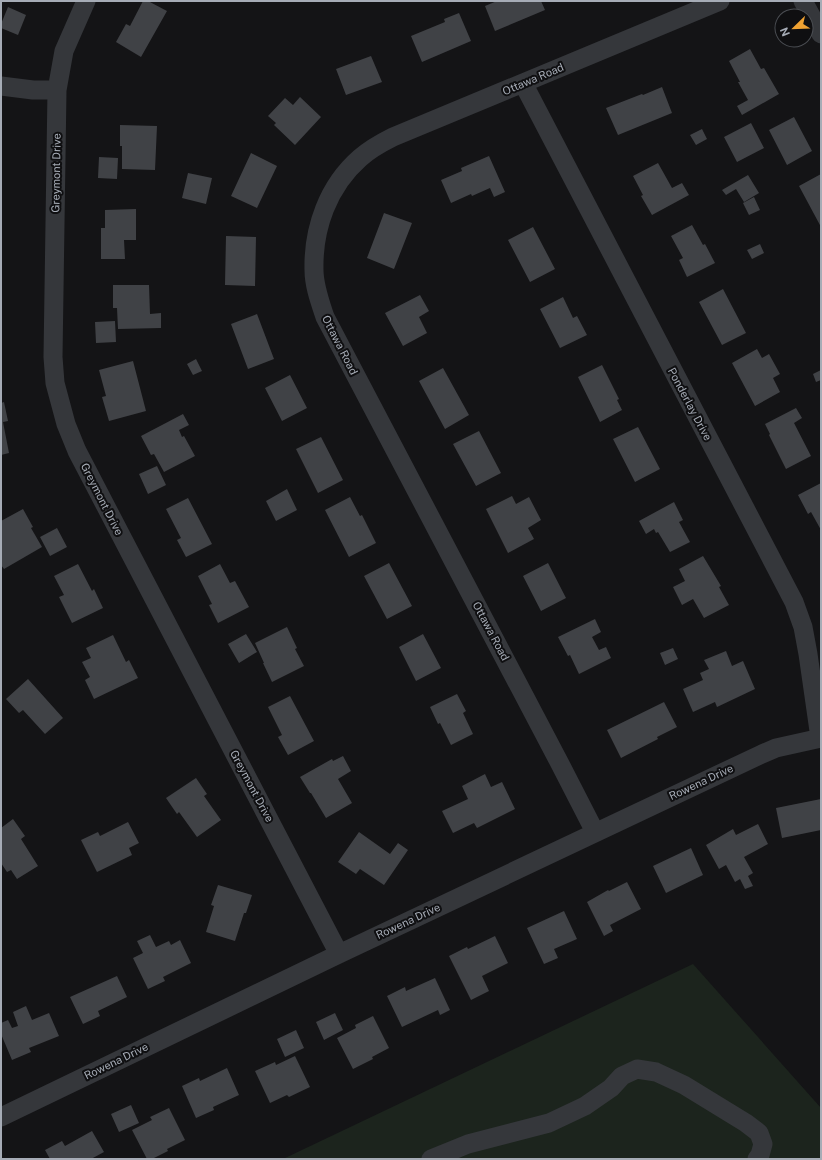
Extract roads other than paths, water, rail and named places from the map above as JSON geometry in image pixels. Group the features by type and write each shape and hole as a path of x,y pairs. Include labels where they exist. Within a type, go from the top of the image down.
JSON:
{"street":[{"name":"Greymont Drive","path":"86,1 64,51 57,90 52,357 55,383 66,424 80,458 339,954"},
{"name":"Ottawa Road","path":"595,832 325,317 318,294 314,271 315,240 323,210 338,182 359,158 375,146 393,137 720,1"},
{"path":"803,1 821,34"},
{"name":"Ponderlay Drive","path":"523,83 794,602 803,627 820,738"},
{"path":"1,86 33,90 57,90"},
{"name":"Rowena Drive","path":"1,1117 339,954 762,754 776,748 820,738"},
{"path":"432,1159 468,1144 549,1122 585,1106 611,1088 622,1076 637,1069 656,1072 684,1085 746,1123 759,1133 763,1144 760,1155 757,1159"}]}
